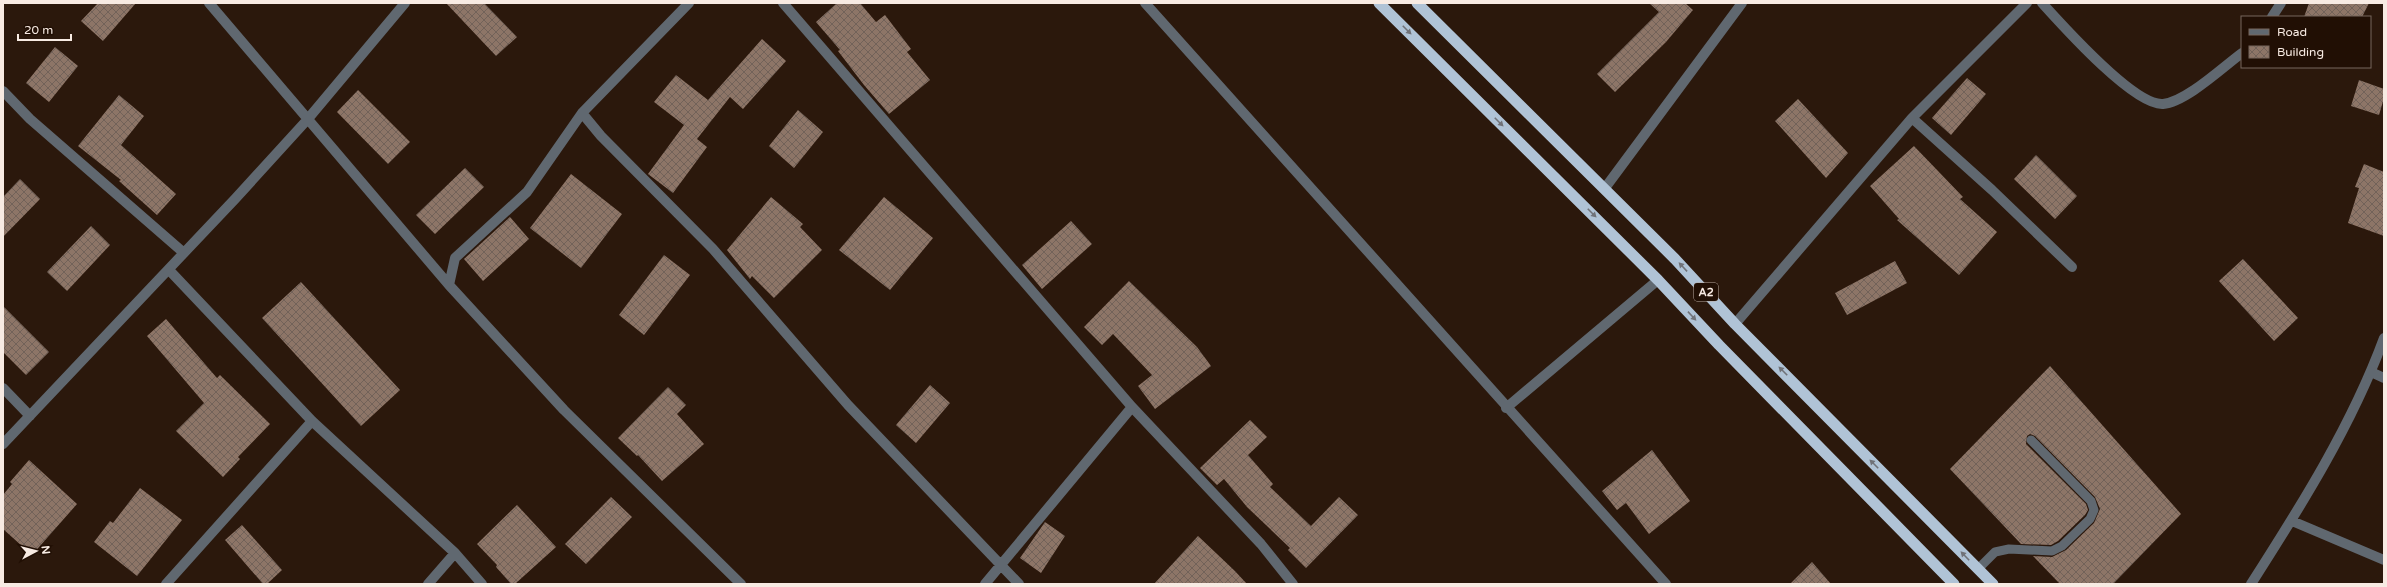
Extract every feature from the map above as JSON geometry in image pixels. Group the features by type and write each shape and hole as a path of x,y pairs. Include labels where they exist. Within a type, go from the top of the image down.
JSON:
{"highway":[{"name":"A2","path":"1379,3 1658,280 1719,345 1954,584"},
{"name":"A2","path":"1417,3 1605,188 1735,324 1993,584"}],"street":[{"path":"209,3 449,285 564,410 741,584"},
{"path":"3,444 170,271 184,252 307,120 405,3"},
{"path":"449,285 455,258 527,192 582,113 689,3"},
{"path":"783,3 1132,407 1260,544 1293,584"},
{"path":"1145,3 1506,408 1666,584"},
{"path":"1605,188 1742,3"},
{"path":"1735,324 1912,118 2027,3"},
{"path":"2042,3 2085,49 2135,93 2149,100 2162,104 2187,93 2241,54"},
{"path":"2273,16 2280,3"},
{"path":"3,91 36,124 184,252"},
{"path":"582,113 601,136 713,248 848,405 1019,584"},
{"path":"1912,118 1992,190 2072,267"},
{"path":"170,271 312,421 455,553 482,584"},
{"path":"1506,408 1658,280"},
{"path":"2251,584 2292,521 2371,372 2384,338"},
{"path":"2371,372 2384,378"},
{"path":"3,388 30,416"},
{"path":"985,584 1132,407"},
{"path":"166,584 312,421"},
{"path":"2292,521 2384,560"},
{"path":"428,584 455,553"}],"lane":[{"path":"1978,569 1995,552 2009,549 2052,551 2057,549 2090,519 2094,510 2091,501 2031,440"}],"building":[{"path":"98,3 136,3 103,41 81,21"},
{"path":"446,3 484,3 517,37 496,56"},
{"path":"837,3 860,3 876,22 885,15 911,49 907,52 930,80 889,114 864,85 838,51 840,50 816,22"},
{"path":"1649,3 1685,3 1693,10 1666,42 1615,92 1597,74 1659,12"},
{"path":"2309,3 2369,3 2362,16 2304,16"},
{"path":"762,39 786,61 743,109 730,97 697,139 707,147 673,193 648,174 684,125 654,102 676,75 708,100"},
{"path":"55,47 78,66 49,102 26,83"},
{"path":"1967,78 1986,94 1951,135 1932,118"},
{"path":"2359,80 2384,89 2384,98 2379,115 2351,106"},
{"path":"358,90 410,142 388,164 337,112"},
{"path":"119,95 144,116 121,145 176,194 157,215 119,181 121,180 78,146"},
{"path":"1798,99 1848,153 1826,178 1775,121"},
{"path":"798,110 823,132 794,168 769,146"},
{"path":"1914,146 1963,197 1960,199 1997,232 1959,275 1897,220 1899,219 1870,186"},
{"path":"2036,155 2077,196 2055,219 2014,179"},
{"path":"2364,164 2384,172 2384,236 2348,223 2359,188 2355,187"},
{"path":"465,168 484,187 435,234 416,215"},
{"path":"571,174 622,214 581,268 530,228"},
{"path":"20,179 40,199 3,237 3,197"},
{"path":"771,197 803,224 800,227 822,250 774,298 752,276 750,279 727,250"},
{"path":"884,197 933,238 890,290 839,250"},
{"path":"510,217 529,239 483,281 464,259"},
{"path":"1071,221 1092,244 1042,289 1022,265"},
{"path":"91,226 110,245 67,291 47,272"},
{"path":"664,255 690,275 644,335 619,315"},
{"path":"2243,259 2298,318 2274,341 2219,281"},
{"path":"1895,261 1907,283 1847,315 1835,293"},
{"path":"1129,281 1197,347 1211,366 1155,409 1138,386 1152,375 1113,334 1102,345 1084,327"},
{"path":"301,282 400,390 361,426 262,318"},
{"path":"3,306 49,352 26,375 3,352"},
{"path":"166,319 217,378 220,375 270,424 238,457 240,459 223,477 176,431 204,403 147,336"},
{"path":"2050,366 2181,514 2113,584 2060,584 2033,556 2052,557 2066,550 2094,523 2100,509 2095,497 2035,436 2030,434 2027,436 2026,444 2086,504 2088,510 2085,515 2058,541 2051,545 2021,544 1950,469"},
{"path":"930,385 950,403 916,443 896,425"},
{"path":"668,387 686,405 677,414 704,444 662,481 638,455 637,456 618,438"},
{"path":"1250,420 1267,437 1248,455 1273,484 1270,487 1311,526 1339,497 1358,515 1306,568 1288,550 1290,548 1247,507 1224,479 1217,485 1200,468"},
{"path":"1652,450 1690,501 1649,534 1626,503 1617,510 1602,491"},
{"path":"29,460 77,504 32,555 3,529 3,495 12,484 10,482"},
{"path":"140,488 182,520 137,576 94,542 110,521 113,523"},
{"path":"611,497 632,517 586,564 565,544"},
{"path":"517,505 556,547 515,584 511,584 496,567 497,565 477,544"},
{"path":"1045,522 1065,536 1041,573 1020,558"},
{"path":"242,525 282,570 267,584 263,584 225,540"},
{"path":"1198,536 1235,571 1247,584 1154,584"},
{"path":"1812,562 1831,584 1790,584"}]}
